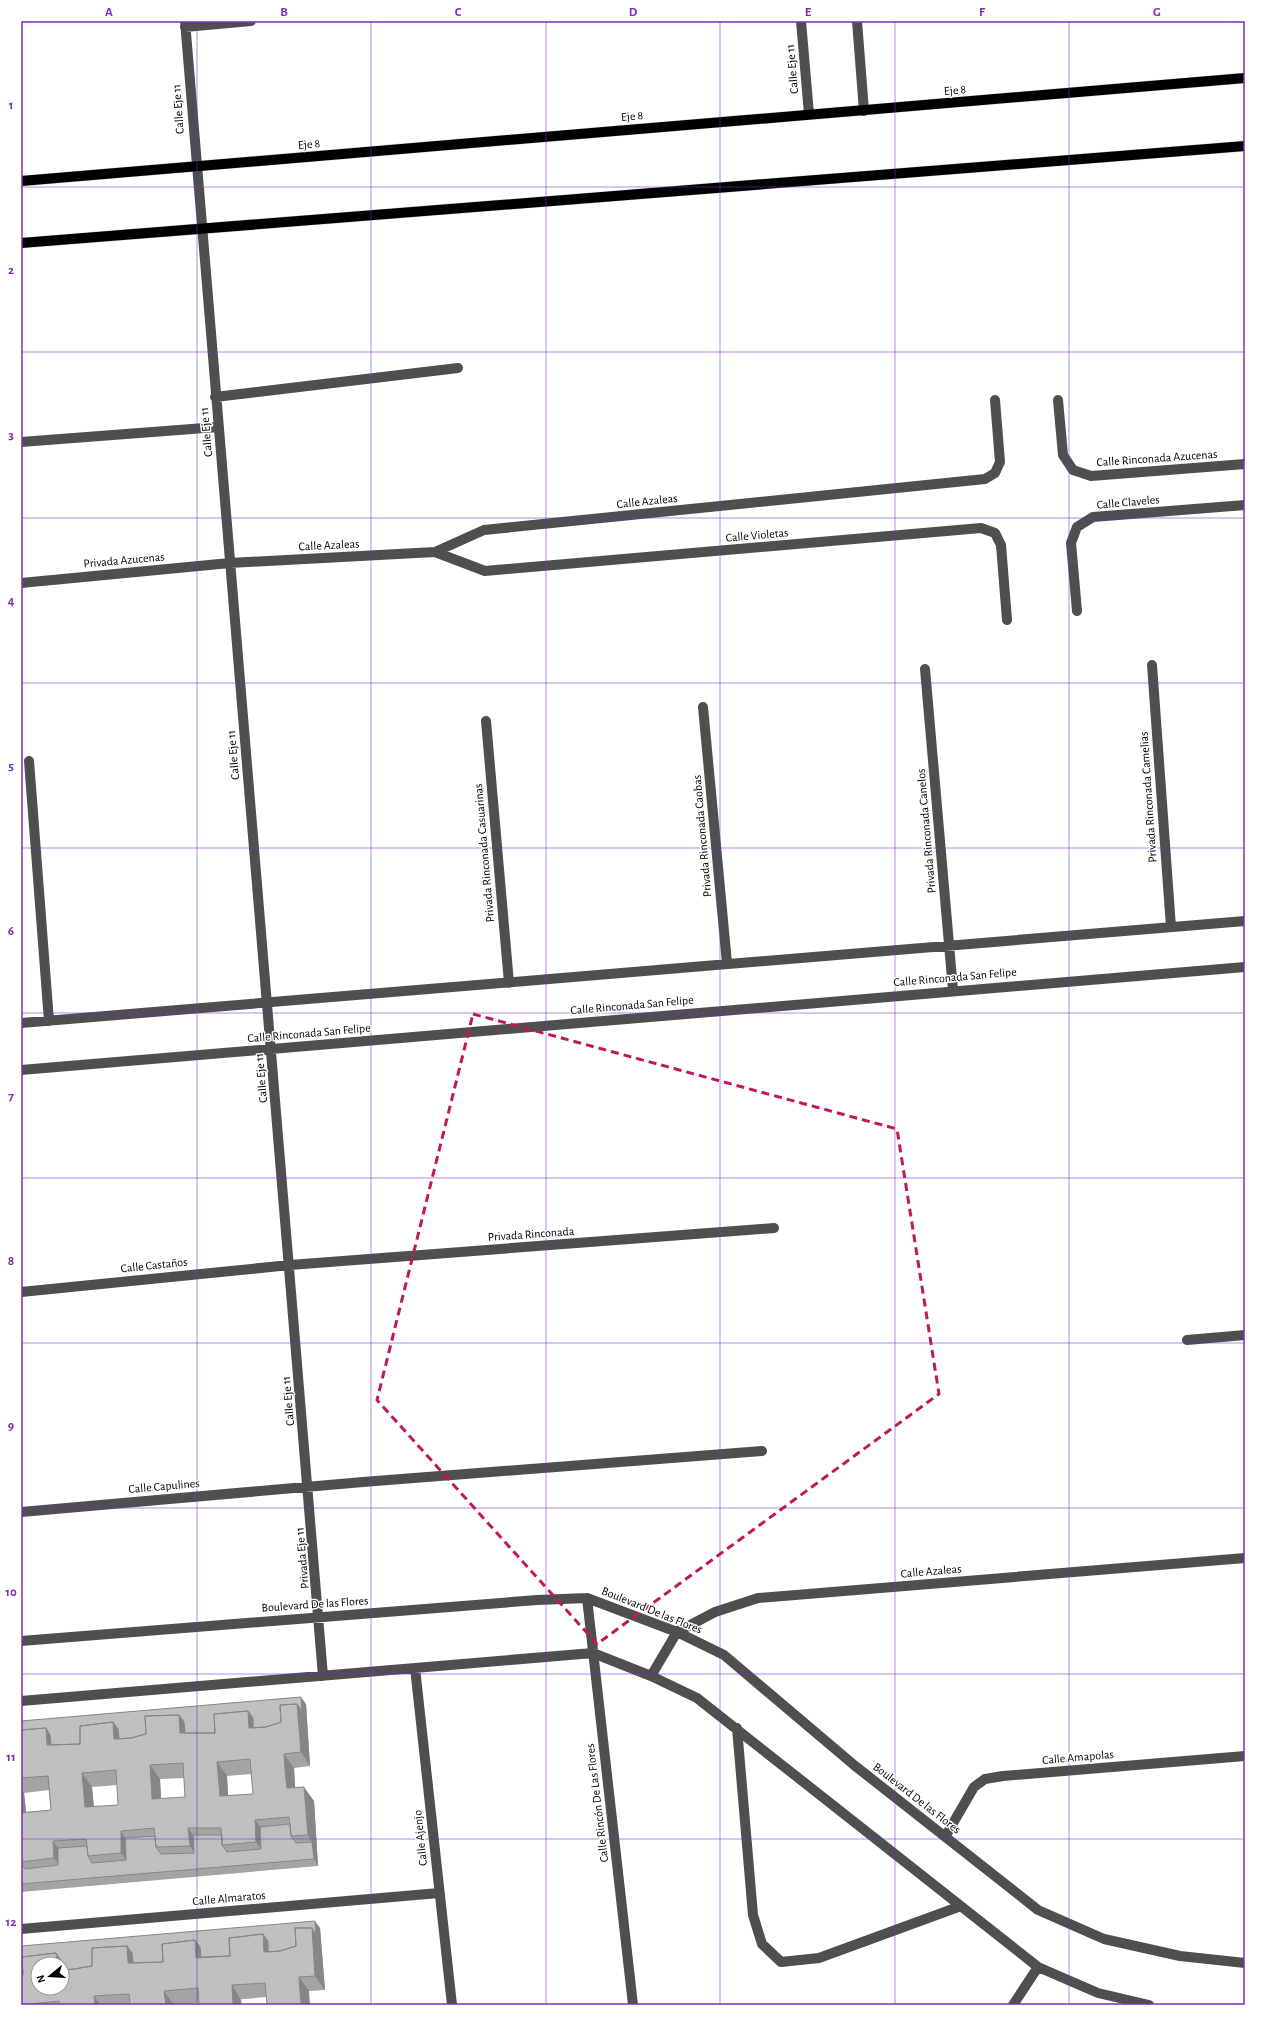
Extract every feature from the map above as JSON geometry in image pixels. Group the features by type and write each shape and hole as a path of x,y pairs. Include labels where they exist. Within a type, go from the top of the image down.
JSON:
{"main road":[{"name":"Eje 8","path":"21,181 1245,78"},
{"path":"21,243 202,230 1245,146"}],"street":[{"path":"185,24 251,21"},
{"name":"Calle Eje 11","path":"802,21 809,114"},
{"path":"857,21 864,110"},
{"name":"Calle Eje 11","path":"185,24 309,1487"},
{"path":"216,397 458,368"},
{"name":"Calle Azaleas","path":"230,563 435,552 484,530 984,479 995,473 1000,462 995,400"},
{"name":"Calle Rinconada Azucenas","path":"1058,400 1063,455 1072,470 1091,476 1245,464"},
{"path":"21,442 218,427"},
{"name":"Calle Claveles","path":"1077,611 1071,543 1077,526 1093,517 1245,505"},
{"name":"Calle Violetas","path":"435,552 485,571 981,528 995,533 1001,545 1007,620"},
{"name":"Privada Azucenas","path":"21,583 230,563"},
{"name":"Privada Rinconada Camelias","path":"1152,664 1171,927"},
{"name":"Privada Rinconada Canelos","path":"925,669 953,990"},
{"name":"Privada Rinconada Caobas","path":"703,707 726,963"},
{"name":"Privada Rinconada Casuarinas","path":"486,721 509,983"},
{"path":"29,761 49,1021"},
{"path":"21,1023 509,983 726,963 1245,921"},
{"name":"Calle Rinconada San Felipe","path":"21,1070 953,990 1245,967"},
{"name":"Privada Rinconada","path":"290,1265 774,1228"},
{"name":"Calle Castaños","path":"21,1292 290,1265"},
{"path":"1187,1340 1245,1335"},
{"path":"309,1487 762,1451"},
{"name":"Calle Capulines","path":"21,1512 309,1487"},
{"name":"Privada Eje 11","path":"309,1487 320,1617 323,1676"},
{"name":"Calle Azaleas","path":"677,1632 715,1612 758,1598 1245,1558"},
{"name":"Boulevard De las Flores","path":"21,1641 537,1600 587,1598 677,1632 724,1655 854,1765 1038,1910 1104,1939 1180,1956 1245,1963"},
{"name":"Calle Rincón De Las Flores","path":"587,1598 592,1653 634,2005"},
{"path":"651,1676 677,1632"},
{"path":"21,1701 592,1653 651,1676 697,1698 737,1728 1038,1967 1098,1993 1149,2005"},
{"name":"Calle Ajenjo","path":"415,1668 452,2005"},
{"path":"737,1728 753,1915 762,1944 781,1962 819,1958 961,1906"},
{"name":"Calle Amapolas","path":"945,1836 974,1787 985,1779 1003,1776 1245,1756"},
{"name":"Calle Almaratos","path":"21,1929 439,1893"},
{"path":"1013,2005 1038,1967"}],"highlighted area":[{"path":"473,1014 897,1129 939,1394 597,1644 377,1400"}],"building":[{"path":"301,1697 302,1711 297,1704 280,1705 281,1722 266,1727 253,1728 253,1718 248,1711 214,1714 215,1733 185,1733 184,1722 179,1715 145,1716 146,1734 131,1738 119,1739 118,1729 113,1722 80,1726 80,1744 51,1745 50,1735 46,1728 21,1730 21,1721"},
{"path":"297,1704 301,1752 284,1754 285,1771 287,1788 304,1787 308,1835 291,1836 289,1817 255,1820 256,1842 222,1845 221,1828 188,1828 190,1846 156,1847 154,1828 121,1831 121,1853 88,1856 86,1839 53,1841 54,1858 21,1862 21,1813 51,1810 48,1776 21,1778 21,1730 46,1728 47,1745 80,1744 80,1726 113,1722 114,1739 131,1738 146,1734 145,1716 179,1715 180,1733 215,1733 214,1714 248,1711 249,1728 266,1727 281,1722 280,1705","holes":["250,1759 253,1794 220,1796 217,1762","183,1763 185,1797 152,1799 150,1765","116,1770 118,1805 85,1807 82,1773"]},
{"path":"290,1824 291,1836 296,1843 312,1842 314,1859 21,1884 21,1863 25,1869 58,1865 58,1848 87,1846 88,1856 92,1863 126,1860 125,1838 155,1836 156,1847 161,1854 194,1853 193,1835 222,1835 222,1845 227,1852 261,1849 260,1827"},
{"path":"315,1921 316,1935 312,1928 295,1928 296,1946 280,1951 268,1952 268,1941 263,1934 229,1938 230,1956 201,1957 200,1947 195,1940 162,1944 163,1962 133,1963 132,1953 127,1946 92,1948 92,1966 70,1969 70,1956 58,1956 56,1953 22,1957 23,1975 21,1975 21,1946"},
{"path":"295,1928 312,1928 315,1976 299,1977 301,2005 267,2005 265,1983 232,1985 233,2005 199,2005 198,1988 164,1991 166,2005 130,2005 129,1994 94,1996 95,2005 59,2005 59,2001 21,2005 21,1975 23,1975 22,1957 30,1956 30,1996 70,1996 70,1969 92,1966 92,1948 127,1946 128,1963 163,1962 162,1944 195,1940 196,1958 230,1956 229,1938 263,1934 264,1952 280,1951 296,1946"},
{"path":"56,1953 56,1956 30,1956"}]}
